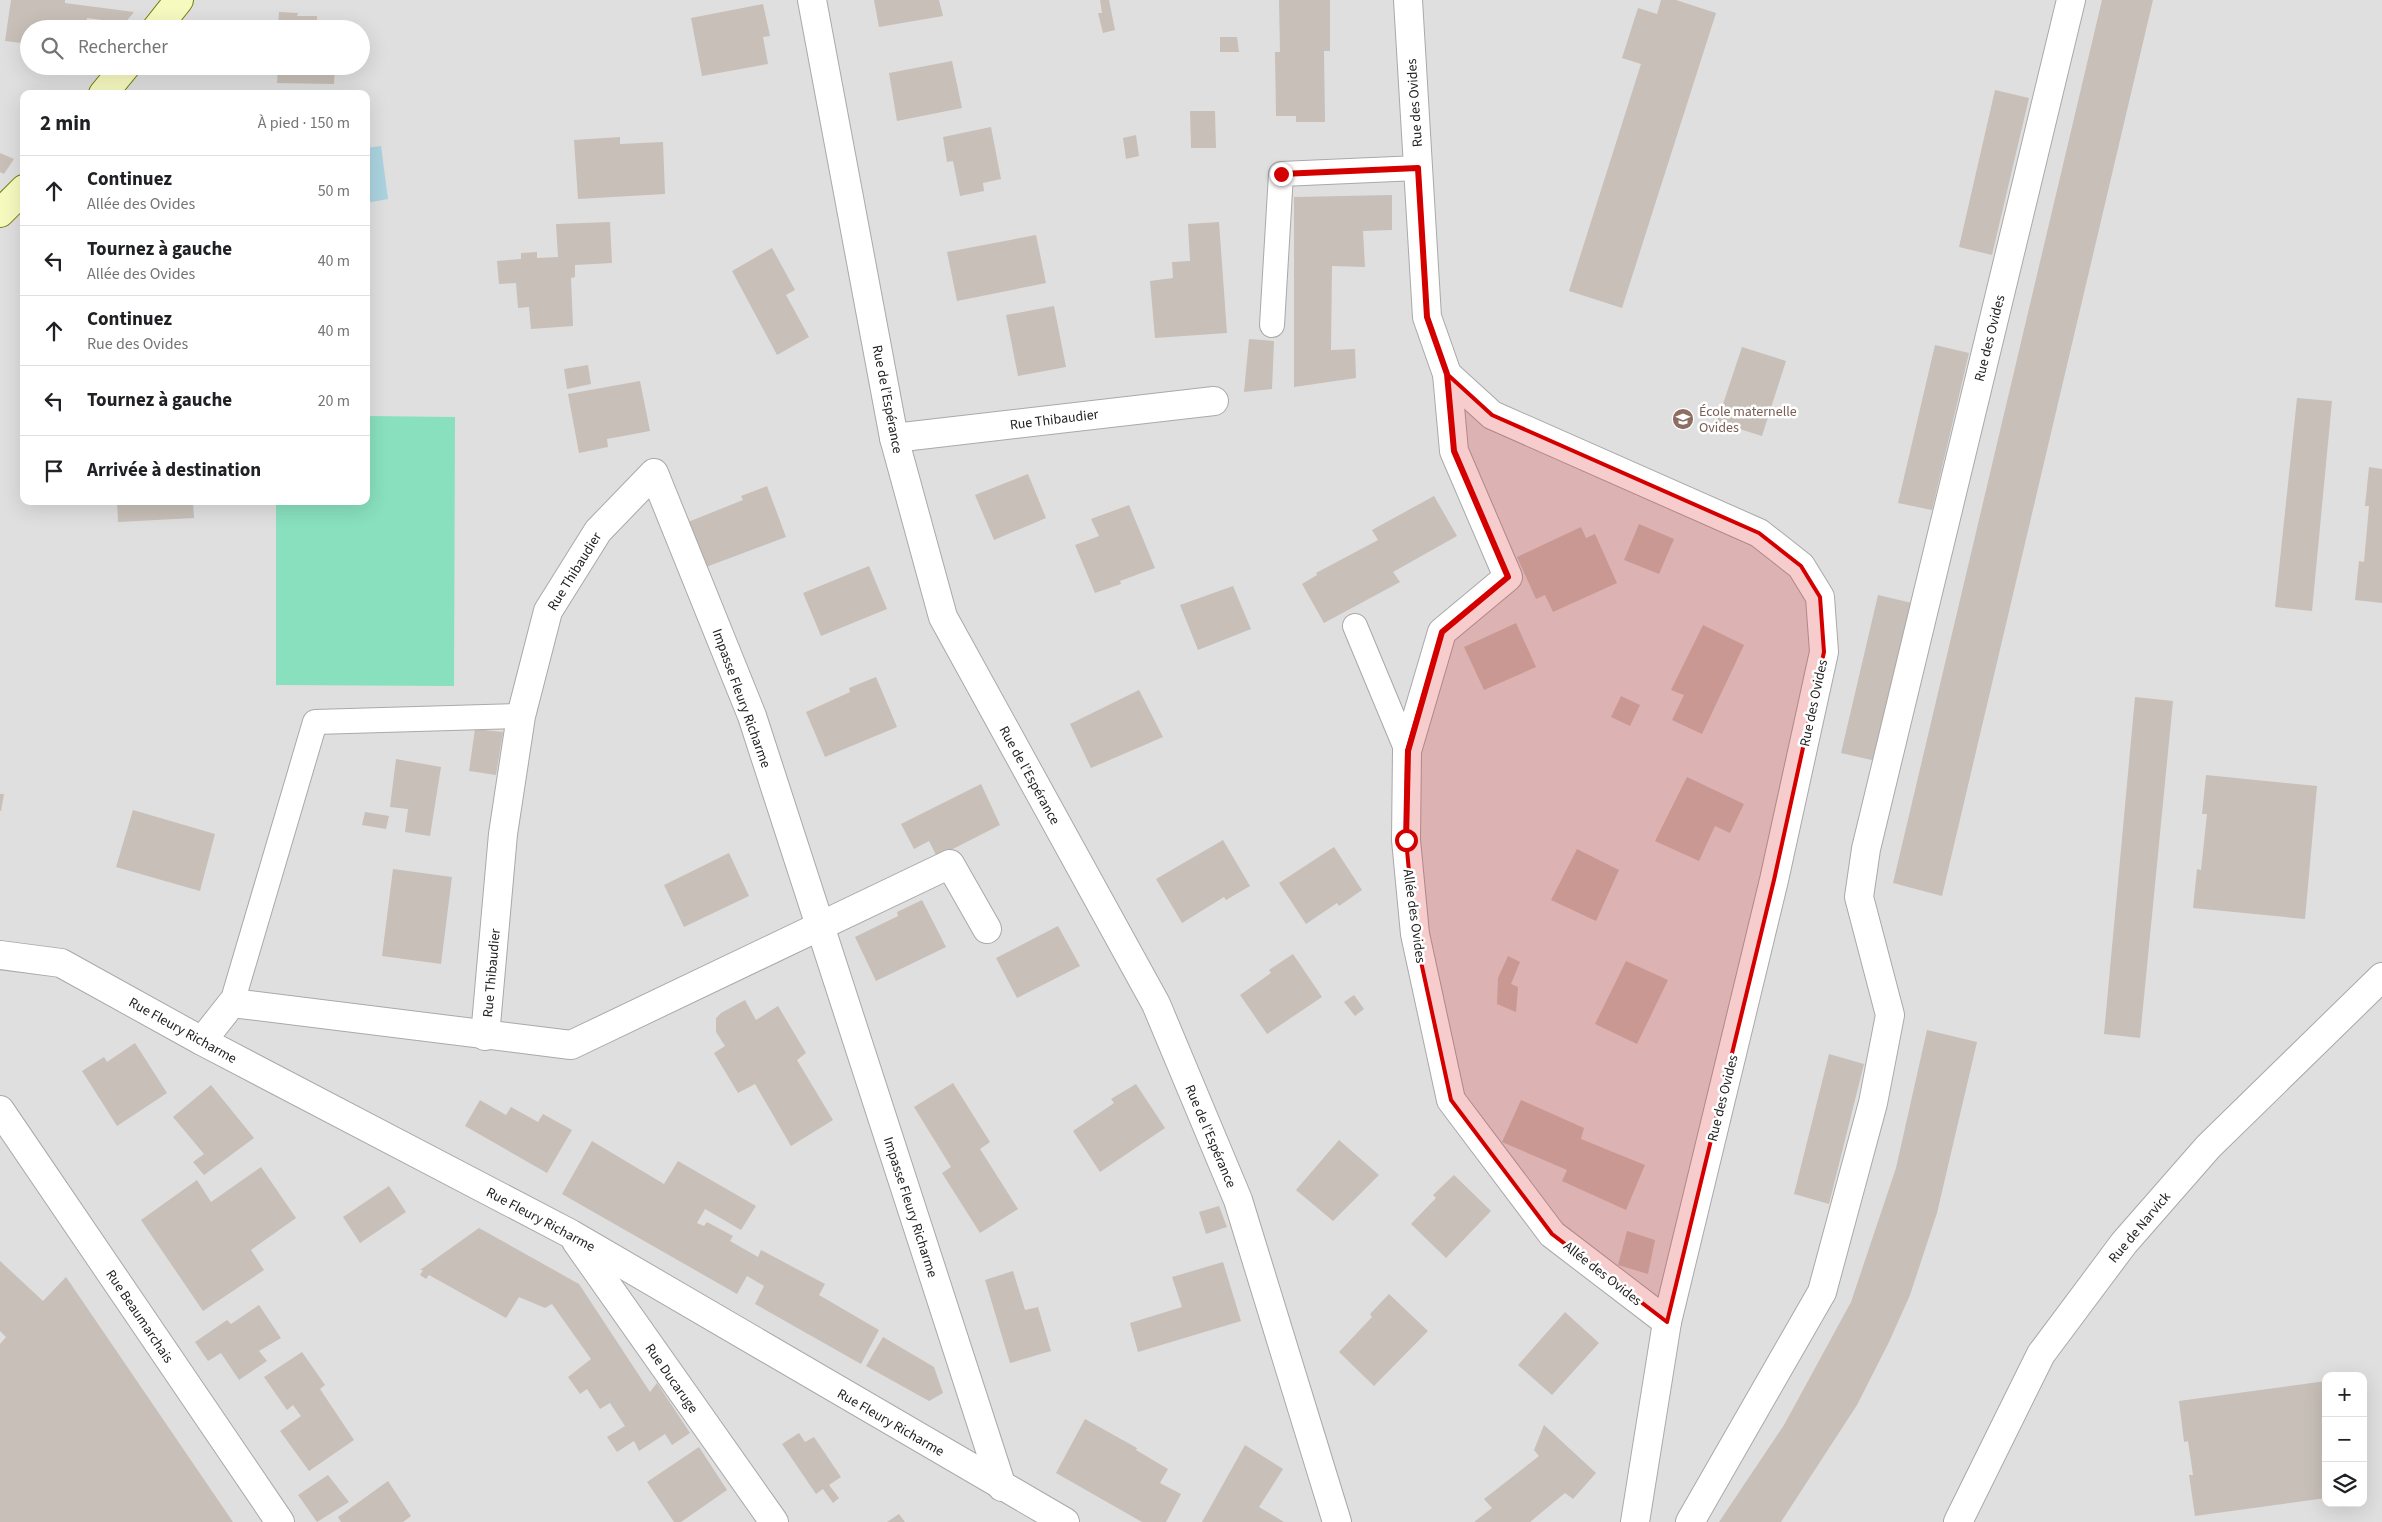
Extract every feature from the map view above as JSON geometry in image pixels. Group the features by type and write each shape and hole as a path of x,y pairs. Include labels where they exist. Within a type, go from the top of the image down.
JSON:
{"street":[{"path":"163,20 179,0"},
{"name":"Rue de l’Espérance","path":"812,0 894,438 943,617 1156,1004 1238,1200 1337,1522"},
{"name":"Rue des Ovides","path":"1408,0 1427,317 1447,374 1492,415 1759,533 1801,566 1820,597 1824,652 1772,890 1667,1322 1635,1522"},
{"name":"Rue des Ovides","path":"1690,1522 1822,1292 1873,1103 1890,1015 1859,897 1866,849 2071,0"},
{"path":"106,90 119,75"},
{"path":"0,212 20,193"},
{"name":"Allée des Ovides","path":"1447,374 1454,451 1508,577 1442,632 1408,751 1406,840 1415,934 1451,1100 1552,1234 1667,1322"},
{"name":"Rue Thibaudier","path":"894,438 1214,401"},
{"name":"Rue Thibaudier","path":"232,1003 486,1036 503,834 521,716 548,611 598,530 654,473"},
{"name":"Impasse Fleury Richarme","path":"654,473 752,716 1002,1487"},
{"path":"486,1036 571,1045 950,864 987,929"},
{"name":"Rue Fleury Richarme","path":"0,955 60,963 202,1042 571,1234 1065,1522"},
{"name":"Rue de Narvick","path":"1958,1522 2042,1354 2124,1243 2208,1147 2382,977"},
{"path":"202,1042 232,1003"},
{"name":"Rue Beaumarchais","path":"0,1110 280,1522"},
{"name":"Rue Ducaruge","path":"571,1234 774,1522"}],"lane":[{"path":"1272,325 1281,174 1418,168"},
{"path":"1355,626 1408,751"},
{"path":"232,1003 315,722 521,716"}],"highlighted area":[{"path":"1447,374 1492,415 1759,533 1801,566 1820,597 1824,652 1774,880 1667,1322 1552,1234 1451,1100 1415,934 1406,840 1407,751 1442,632 1508,577 1454,451"}],"shaded area":[{"path":"0,0 2382,0 2382,1522 0,1522"}],"green space":[{"path":"370,416 455,417 454,686 276,685 276,505 370,505"}],"water":[{"path":"381,146 388,199 370,202 370,147"}],"building":[{"path":"11,0 65,0 65,3 134,12 127,20 87,18 87,20 20,20 20,43 5,41"},
{"path":"874,0 939,0 943,16 879,27"},
{"path":"1100,0 1109,0 1115,30 1103,33 1098,13 1102,13"},
{"path":"1279,0 1330,0 1330,51 1324,51 1325,122 1296,122 1296,116 1276,116 1275,52 1280,52"},
{"path":"1661,0 1676,0 1716,13 1622,308 1569,291 1641,64 1622,58 1638,8 1657,14"},
{"path":"2102,0 2153,0 1942,896 1893,883"},
{"path":"763,4 770,36 763,37 768,64 702,76 691,18"},
{"path":"279,12 298,13 297,16 317,16 317,20 279,20"},
{"path":"1220,37 1237,37 1239,52 1220,52"},
{"path":"952,61 962,108 897,121 889,73"},
{"path":"277,75 334,75 334,84 277,83"},
{"path":"1995,90 2029,98 1992,255 1959,247"},
{"path":"1190,111 1215,111 1216,148 1191,148"},
{"path":"991,127 1001,179 983,183 984,191 960,196 953,161 947,162 943,137"},
{"path":"1136,135 1139,156 1126,159 1123,138"},
{"path":"620,137 620,144 663,142 665,194 578,199 574,140"},
{"path":"0,153 14,159 4,174 0,172"},
{"path":"1392,195 1392,230 1363,231 1365,267 1332,266 1331,350 1355,349 1356,378 1294,387 1294,197"},
{"path":"610,222 612,263 575,265 575,277 571,278 573,326 531,329 529,307 518,308 516,283 499,284 497,261 521,259 521,253 537,252 537,258 558,257 556,224"},
{"path":"1219,222 1227,333 1155,338 1150,281 1173,278 1172,262 1190,261 1188,224"},
{"path":"1036,235 1046,283 957,301 947,252"},
{"path":"772,248 795,290 786,295 809,337 777,355 732,271"},
{"path":"1054,306 1066,367 1018,376 1006,315"},
{"path":"1249,339 1274,341 1272,389 1244,392"},
{"path":"1935,345 1969,353 1932,510 1898,503"},
{"path":"1742,347 1786,361 1762,436 1717,422"},
{"path":"588,365 591,384 567,389 564,369"},
{"path":"640,381 650,431 607,439 608,447 579,453 568,394"},
{"path":"2297,398 2332,401 2312,611 2275,607"},
{"path":"2369,467 2382,469 2382,603 2355,600 2359,561 2364,562 2369,506 2365,506"},
{"path":"1028,474 1046,518 994,540 975,495"},
{"path":"767,486 786,537 706,567 688,522 743,500 741,496"},
{"path":"1434,496 1457,536 1393,572 1400,582 1324,623 1302,584 1317,575 1316,573 1378,540 1372,530"},
{"path":"117,505 193,505 194,518 118,522"},
{"path":"1129,505 1155,568 1120,581 1121,584 1095,593 1075,545 1099,536 1091,519"},
{"path":"1639,524 1674,539 1659,574 1624,560"},
{"path":"1581,527 1586,538 1595,534 1617,583 1553,612 1545,595 1536,599 1517,557"},
{"path":"869,566 887,609 821,636 803,593"},
{"path":"1233,586 1251,629 1198,650 1180,605"},
{"path":"1878,595 1912,603 1876,761 1841,753"},
{"path":"1516,623 1536,667 1484,690 1464,647"},
{"path":"1703,625 1744,645 1702,734 1672,720 1684,695 1671,690"},
{"path":"876,677 897,727 825,757 806,712 850,692 849,688"},
{"path":"1139,690 1163,737 1091,768 1070,724"},
{"path":"1621,696 1640,705 1630,726 1611,717"},
{"path":"2135,697 2173,701 2140,1038 2104,1034"},
{"path":"475,729 503,732 496,775 469,771"},
{"path":"396,759 441,767 430,836 405,832 408,809 390,807"},
{"path":"2206,775 2317,786 2305,919 2193,908 2197,869 2201,870 2207,814 2202,814"},
{"path":"1687,777 1744,804 1730,833 1715,826 1699,861 1655,841"},
{"path":"981,784 1000,825 937,857 929,841 914,849 901,824"},
{"path":"0,794 4,794 1,811 0,811"},
{"path":"133,810 215,834 200,891 116,867"},
{"path":"365,812 389,816 386,829 362,825"},
{"path":"1223,840 1250,886 1226,900 1224,897 1182,923 1156,879"},
{"path":"1334,847 1362,890 1339,906 1337,903 1306,924 1279,883"},
{"path":"1577,849 1619,870 1596,921 1551,900"},
{"path":"729,853 749,896 684,927 664,885"},
{"path":"393,869 452,877 441,964 382,956"},
{"path":"922,900 946,947 876,981 855,937 898,916 897,912"},
{"path":"1058,926 1080,966 1017,998 996,958"},
{"path":"1293,954 1322,997 1267,1034 1240,995 1271,973 1269,970"},
{"path":"1508,956 1520,962 1511,984 1518,987 1516,1012 1497,1004 1498,978"},
{"path":"1626,961 1668,980 1637,1044 1595,1024"},
{"path":"1354,995 1364,1009 1355,1016 1344,1002"},
{"path":"745,1000 756,1020 778,1006 806,1053 797,1060 833,1120 791,1146 755,1084 738,1093 714,1053 725,1046 716,1032 716,1018 721,1013"},
{"path":"1927,1030 1977,1042 1937,1213 1910,1295 1857,1405 1781,1522 1719,1522 1784,1425 1851,1302 1896,1168"},
{"path":"135,1043 167,1093 117,1126 82,1071 104,1057 107,1062"},
{"path":"1829,1054 1864,1064 1829,1204 1794,1194"},
{"path":"953,1083 990,1142 980,1149 1018,1209 980,1233 942,1173 951,1167 914,1107"},
{"path":"1136,1084 1165,1128 1100,1172 1073,1131 1114,1103 1111,1099"},
{"path":"211,1085 254,1138 204,1175 193,1162 204,1154 173,1117"},
{"path":"480,1100 506,1115 511,1107 538,1122 543,1114 572,1130 547,1173 465,1126"},
{"path":"1521,1100 1584,1128 1581,1139 1645,1165 1626,1210 1562,1181 1567,1170 1502,1142"},
{"path":"1339,1140 1379,1175 1333,1221 1296,1190"},
{"path":"592,1141 664,1184 678,1161 756,1206 741,1230 705,1209 697,1223 704,1226 707,1222 733,1236 730,1241 758,1257 761,1250 825,1284 819,1295 879,1330 861,1364 755,1304 764,1286 747,1276 737,1294 562,1194"},
{"path":"261,1167 296,1218 251,1250 264,1270 203,1311 141,1220 197,1180 211,1202"},
{"path":"1454,1175 1491,1211 1446,1258 1411,1224 1436,1198 1433,1195"},
{"path":"389,1186 406,1212 360,1243 343,1217"},
{"path":"1219,1206 1227,1227 1206,1234 1199,1212"},
{"path":"479,1228 579,1284 650,1392 657,1383 690,1433 672,1445 665,1434 639,1451 634,1441 617,1452 607,1437 625,1426 610,1403 600,1409 587,1389 580,1394 568,1377 591,1359 552,1304 545,1308 519,1297 506,1318 429,1275 426,1279 420,1275 423,1270 420,1270"},
{"path":"1627,1231 1655,1240 1648,1274 1618,1265"},
{"path":"0,1261 43,1301 66,1277 233,1522 0,1522 0,1344 6,1337 0,1331"},
{"path":"1223,1262 1241,1321 1138,1352 1130,1323 1182,1307 1172,1277"},
{"path":"1013,1271 1025,1310 1038,1307 1051,1351 1010,1363 985,1280"},
{"path":"1389,1294 1428,1331 1374,1386 1339,1352 1372,1317 1370,1314"},
{"path":"259,1305 281,1338 259,1351 267,1361 239,1380 221,1353 208,1361 195,1342 227,1320 231,1324"},
{"path":"1565,1312 1599,1343 1552,1395 1518,1365"},
{"path":"883,1337 934,1367 943,1393 929,1401 866,1366"},
{"path":"302,1352 325,1385 320,1389 354,1440 309,1471 280,1431 301,1416 293,1405 287,1410 264,1377"},
{"path":"2322,1382 2322,1499 2195,1516 2189,1475 2193,1475 2188,1441 2184,1442 2179,1401"},
{"path":"1085,1419 1137,1448 1136,1450 1168,1469 1160,1483 1181,1494 1166,1522 1142,1522 1056,1473"},
{"path":"1544,1425 1596,1473 1573,1499 1565,1493 1530,1522 1474,1522 1492,1508 1484,1499 1539,1456 1534,1450"},
{"path":"799,1433 805,1442 814,1437 841,1477 829,1485 839,1498 833,1503 823,1489 816,1494 782,1444"},
{"path":"1245,1445 1283,1469 1259,1507 1284,1522 1202,1522"},
{"path":"699,1447 727,1490 681,1522 674,1522 647,1482"},
{"path":"328,1475 349,1502 317,1522 298,1495"},
{"path":"388,1481 411,1516 403,1522 341,1522 338,1517"},
{"path":"899,1514 905,1522 887,1522"}],"place":[{"name":"École maternelle Ovides","path":"1683,419"}],"route":[{"path":"1281,174 1418,168 1427,317 1447,374 1454,451 1508,577 1442,632 1408,751 1406,840"}]}
